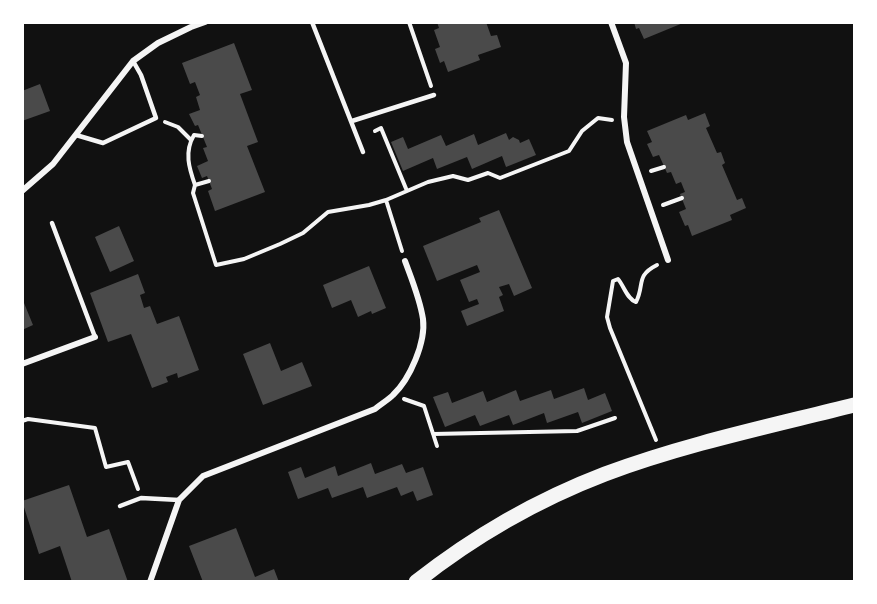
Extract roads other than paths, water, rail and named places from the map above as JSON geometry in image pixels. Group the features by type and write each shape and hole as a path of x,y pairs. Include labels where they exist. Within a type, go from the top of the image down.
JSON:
{"main road":[{"path":"416,582 476,538 530,508 606,474 665,454 855,405"}],"street":[{"path":"22,191 53,164 106,92 133,61 158,43 205,22"},
{"path":"611,22 626,63 627,142 668,260"},
{"path":"150,582 179,500 203,476 375,409 394,394 408,373 423,338 423,321 417,294 405,261"},
{"path":"22,364 95,337"}],"lane":[{"path":"312,22 363,152"},
{"path":"75,135 103,143 156,118 141,75 133,61"},
{"path":"351,121 434,95"},
{"path":"52,223 95,337"},
{"path":"120,506 141,498 179,500"}]}
